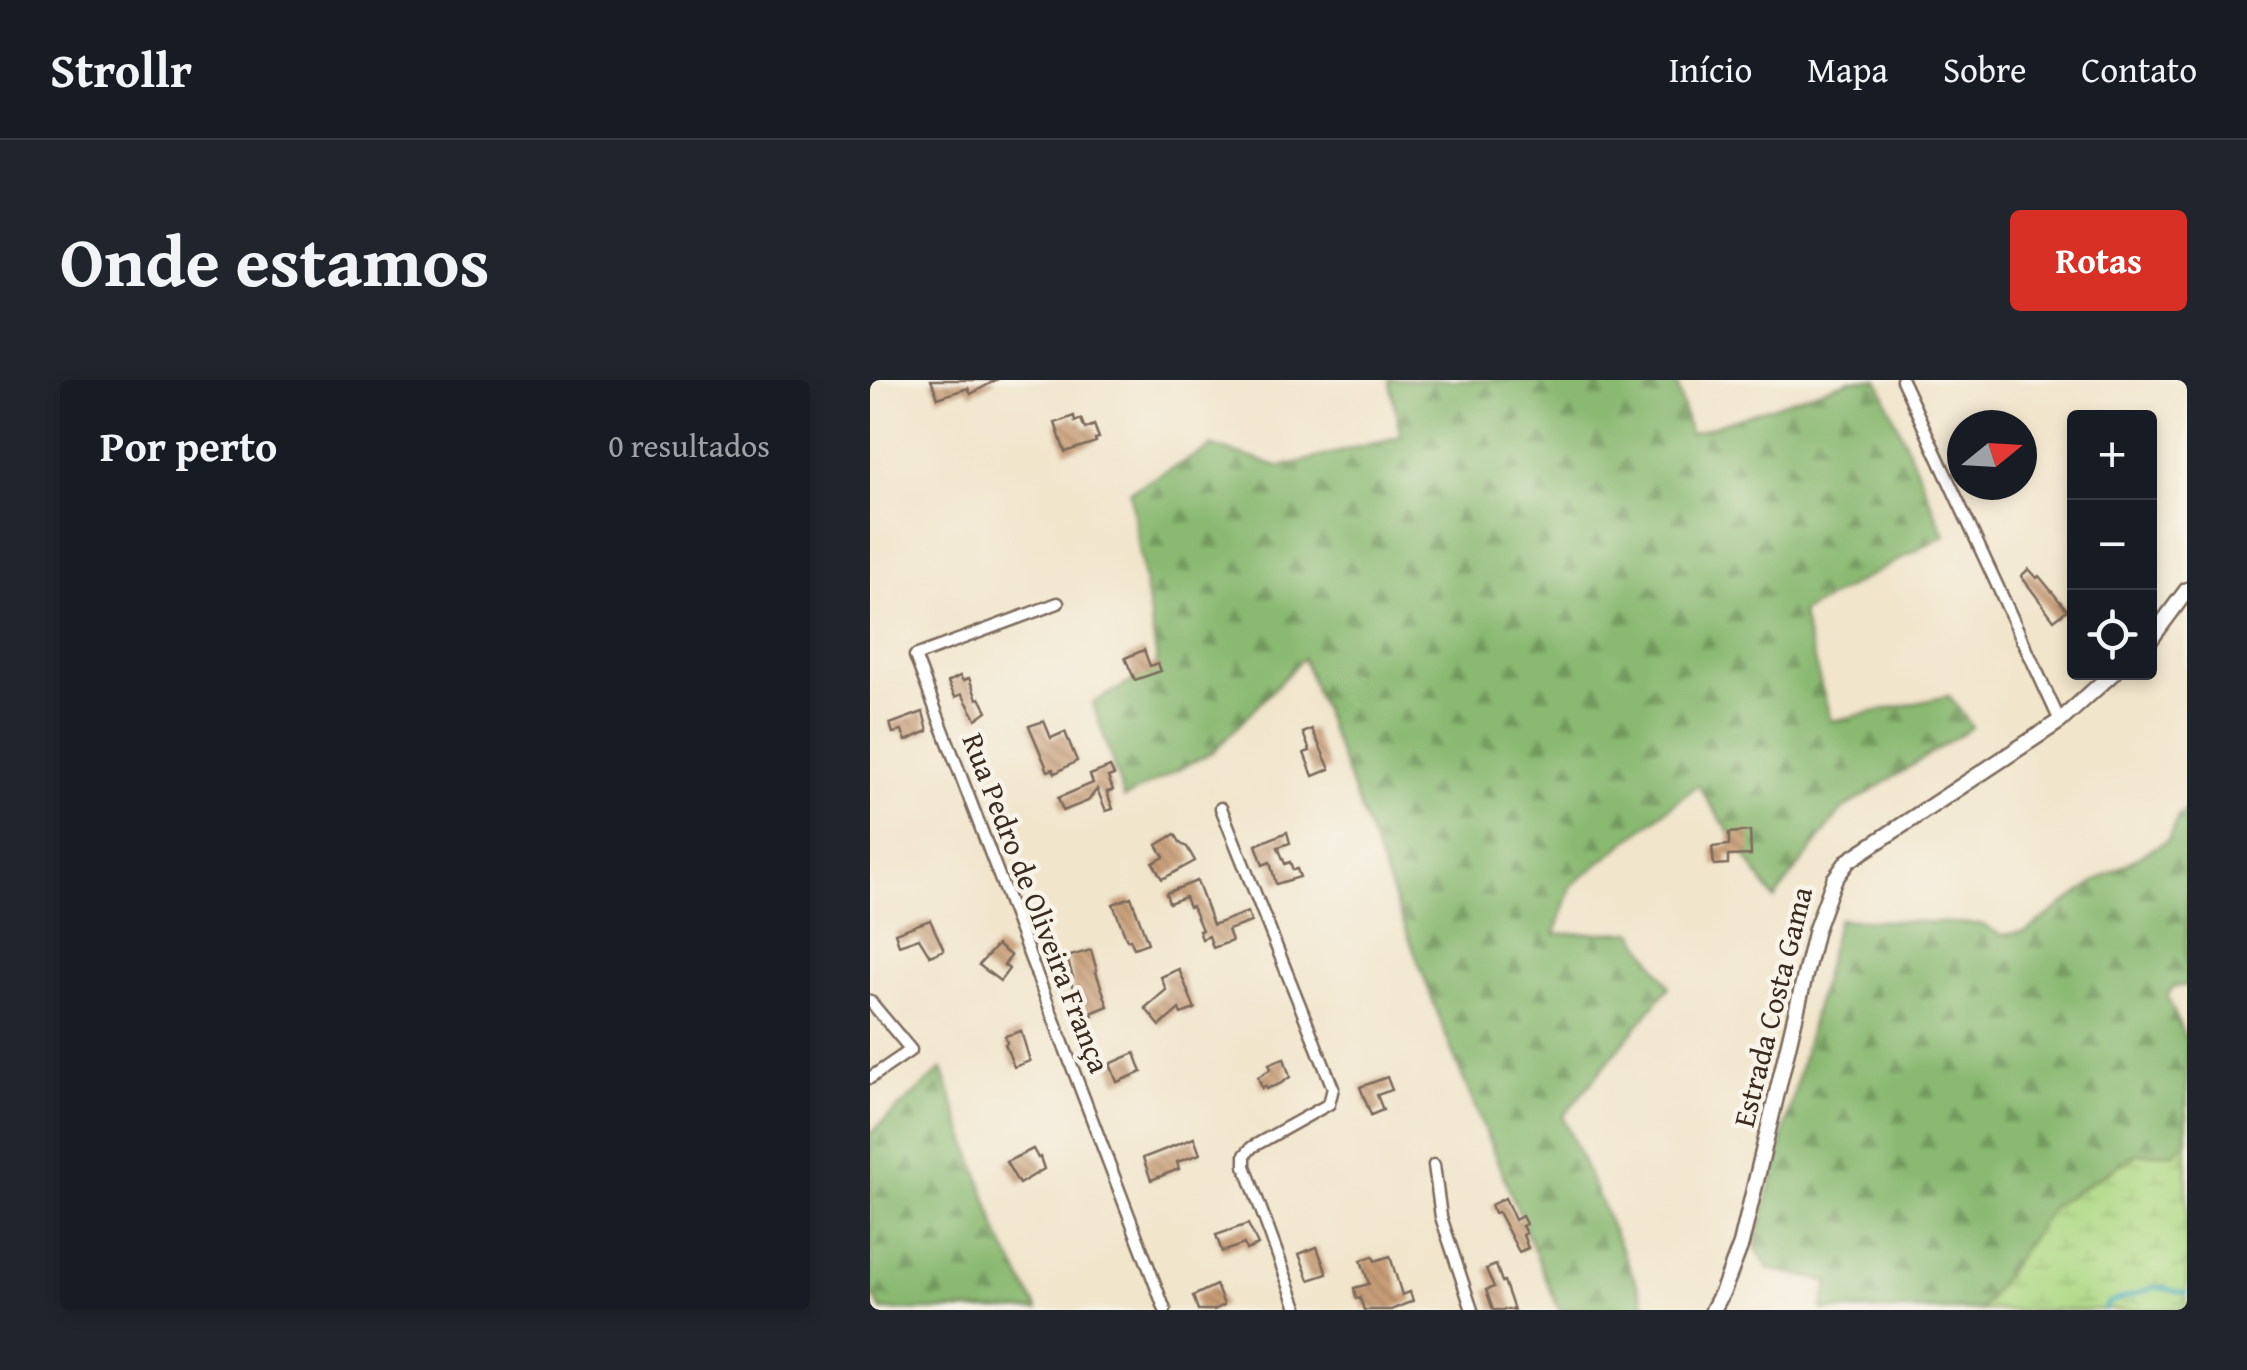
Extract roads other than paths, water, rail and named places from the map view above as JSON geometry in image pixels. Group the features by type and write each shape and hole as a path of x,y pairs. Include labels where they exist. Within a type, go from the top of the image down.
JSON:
{"main road":[{"path":"2157,631 2187,590"},
{"name":"Estrada Costa Gama","path":"1712,1310 1741,1244 1816,929 1834,880 1848,861 2060,722 2105,680"}],"street":[{"path":"1902,380 2060,722"},
{"name":"Rua Pedro de Oliveira França","path":"1058,603 915,656 1165,1310"},
{"path":"1222,808 1333,1088 1329,1104 1252,1147 1244,1166 1298,1310"},
{"path":"870,1000 910,1050 870,1078"},
{"path":"1434,1165 1441,1217 1472,1310"}],"waterway":[{"path":"2104,1310 2108,1303 2156,1287 2187,1293"}]}
